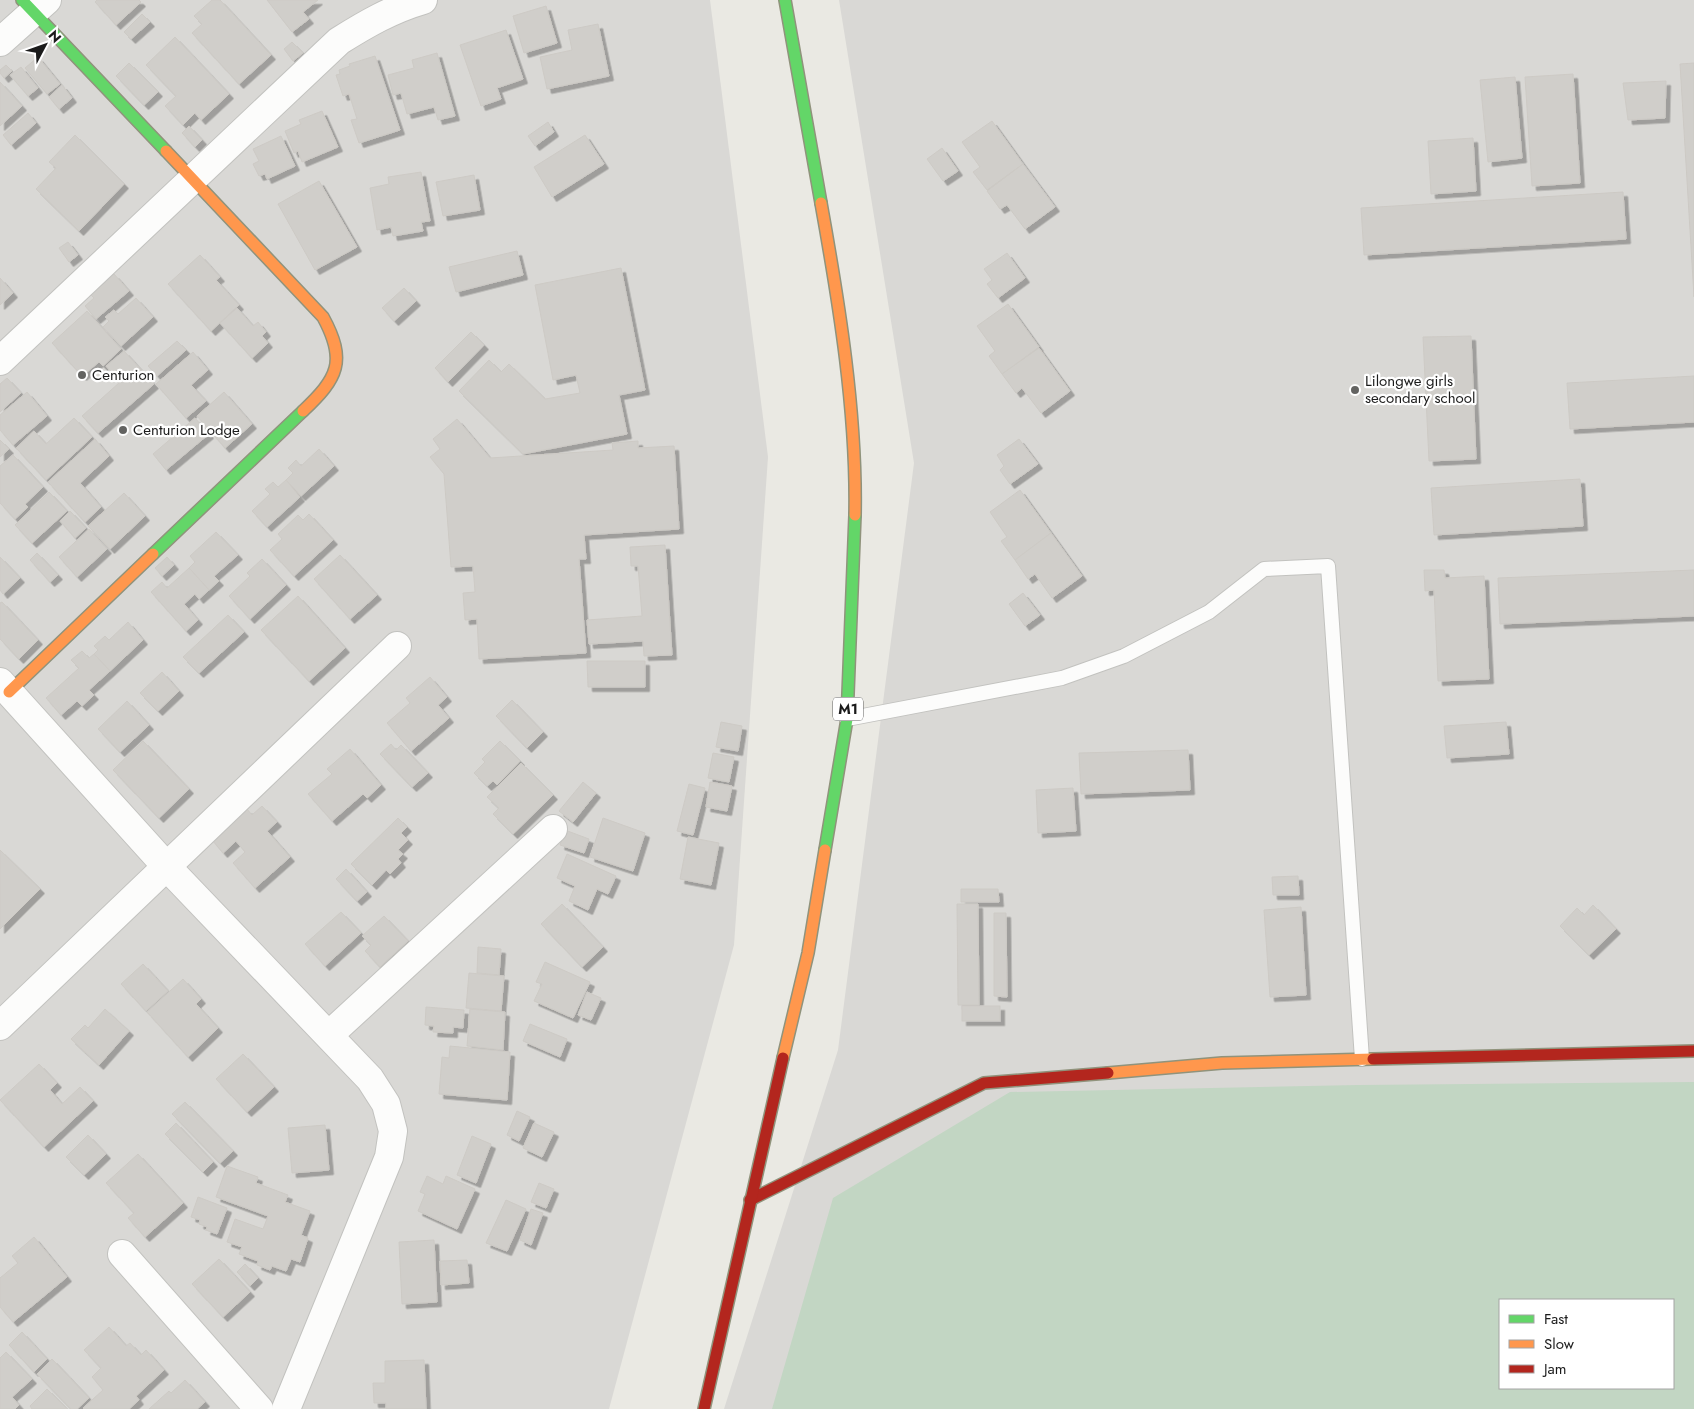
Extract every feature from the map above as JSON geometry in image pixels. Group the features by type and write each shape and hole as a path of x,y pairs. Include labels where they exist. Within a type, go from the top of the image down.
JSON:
{"main road":[{"name":"M1","path":"704,1409 750,1200 808,953 847,719 854,573 856,480 849,395 836,285 785,0"},
{"path":"4,687 319,396 332,379 338,358 335,337 322,317 192,181 34,4"},
{"path":"750,1200 984,1083 1222,1063 1694,1051"}],"street":[{"path":"0,361 339,41 370,22 400,7 423,0"},
{"path":"0,42 34,4"},
{"path":"0,1026 397,646"},
{"path":"4,687 167,867 370,1079 386,1104 393,1131 389,1157 286,1409"},
{"path":"329,1036 553,829"},
{"path":"122,1254 259,1409"}],"lane":[{"path":"847,719 1062,678 1124,656 1209,612 1264,569 1328,566 1362,1060"}],"shaded area":[{"path":"0,0 710,0 768,457 734,945 609,1409 0,1409"},
{"path":"839,0 1694,0 1694,1409 724,1409 838,1050 914,463"}],"green space":[{"path":"1694,1082 1694,1409 772,1409 833,1198 1010,1092 1358,1085"}],"building":[{"path":"97,0 139,0 141,2 116,25 95,2"},
{"path":"212,0 220,0 271,55 239,84 192,33 202,24 194,16"},
{"path":"267,0 318,0 303,12 309,19 292,32"},
{"path":"546,6 557,43 524,53 513,16"},
{"path":"142,14 150,22 131,39 124,32"},
{"path":"598,24 609,76 547,89 540,57 572,50 568,30"},
{"path":"506,30 523,79 497,88 501,99 481,106 460,45"},
{"path":"175,37 229,94 201,120 195,113 183,125 165,106 176,96 146,65"},
{"path":"292,42 303,53 293,61 284,49"},
{"path":"437,53 455,116 438,120 434,107 407,114 401,93 393,95 388,75 414,68 412,60"},
{"path":"375,56 400,130 359,143 351,120 357,119 349,94 343,96 336,75 340,74 339,70 350,66 349,64"},
{"path":"38,57 60,84 47,94 25,68"},
{"path":"129,63 158,92 144,105 116,76"},
{"path":"1694,63 1694,297 1680,64"},
{"path":"6,65 12,71 4,78 0,70"},
{"path":"21,67 38,88 28,96 10,75"},
{"path":"1573,74 1580,183 1532,186 1525,77"},
{"path":"1515,77 1522,158 1488,162 1480,80"},
{"path":"1666,81 1665,118 1628,120 1623,83"},
{"path":"0,82 22,106 0,126"},
{"path":"62,85 72,98 59,109 49,97"},
{"path":"322,111 338,147 302,162 298,151 294,153 285,131 301,124 299,120"},
{"path":"28,113 36,123 11,145 3,135"},
{"path":"992,121 1023,164 987,190 973,172 980,167 962,142"},
{"path":"548,122 554,132 535,146 528,136"},
{"path":"189,126 202,140 195,147 182,133"},
{"path":"75,135 124,184 79,231 36,189 56,168 49,162"},
{"path":"585,135 604,164 552,197 534,167"},
{"path":"281,136 295,166 267,179 265,174 259,176 253,164 259,161 253,149"},
{"path":"1473,138 1476,191 1431,194 1428,141"},
{"path":"942,148 958,171 943,181 927,159"},
{"path":"1023,164 1055,207 1025,229 1007,205 1000,209 987,191"},
{"path":"421,172 430,221 421,222 423,231 393,236 391,227 377,230 370,188 389,184 388,177"},
{"path":"474,175 480,210 443,216 436,182"},
{"path":"319,181 357,247 315,270 278,204"},
{"path":"1623,192 1626,239 1364,255 1361,208"},
{"path":"68,242 78,255 69,262 59,248"},
{"path":"517,251 523,275 456,292 449,267"},
{"path":"1007,253 1025,278 998,298 987,284 992,280 984,269"},
{"path":"200,255 220,277 216,280 239,305 211,331 168,284"},
{"path":"621,268 645,390 619,395 627,434 523,454 459,391 489,360 501,372 509,364 545,399 580,393 576,375 553,380 535,285"},
{"path":"114,274 129,291 96,319 85,306 94,298 91,295"},
{"path":"0,278 13,293 0,305"},
{"path":"404,288 416,301 394,321 382,308"},
{"path":"136,298 153,317 121,346 103,327 109,321 105,317 114,310 118,314"},
{"path":"1008,304 1039,347 1002,374 989,356 995,351 977,326"},
{"path":"237,308 253,326 258,322 266,332 262,336 268,343 252,358 220,323"},
{"path":"87,311 121,349 103,366 99,362 82,376 52,343"},
{"path":"471,332 484,345 448,382 435,368"},
{"path":"1471,336 1476,459 1429,461 1423,337"},
{"path":"177,341 186,350 157,376 148,366"},
{"path":"1039,348 1070,391 1041,413 1022,388 1016,393 1002,374"},
{"path":"124,351 154,384 98,433 82,416 120,382 106,366"},
{"path":"193,352 208,370 191,385 206,401 186,418 156,384"},
{"path":"1694,376 1694,422 1570,429 1567,383"},
{"path":"7,378 21,393 0,412 0,384"},
{"path":"27,392 47,416 13,445 0,430 0,415"},
{"path":"224,392 252,424 225,448 197,416"},
{"path":"74,418 92,437 46,480 16,448 34,431 46,444"},
{"path":"195,418 209,434 166,470 153,454"},
{"path":"457,419 490,458 613,450 612,443 638,441 638,448 674,446 679,529 584,535 586,559 579,559 586,653 479,659 477,619 465,620 463,593 475,592 473,566 451,567 444,474 430,457 440,449 433,439"},
{"path":"95,439 109,456 80,483 101,507 85,522 48,482"},
{"path":"1019,439 1038,464 1010,484 1000,470 1004,466 997,455"},
{"path":"0,440 9,449 0,457"},
{"path":"319,449 334,466 301,496 286,480 293,473 288,468 296,460 301,466"},
{"path":"13,455 43,487 25,504 28,507 15,519 0,503 0,466"},
{"path":"1580,479 1583,526 1434,535 1431,488"},
{"path":"286,480 300,497 267,527 252,511 270,494 265,489 273,482 278,487"},
{"path":"1020,490 1051,533 1015,560 1001,541 1007,537 990,512"},
{"path":"49,492 67,511 32,543 15,525"},
{"path":"124,493 145,516 110,549 88,526"},
{"path":"70,511 86,528 75,538 60,521"},
{"path":"309,514 333,540 294,576 270,550 282,539 278,534 298,515 303,520"},
{"path":"89,529 107,549 77,577 59,557"},
{"path":"216,532 238,555 214,576 219,581 209,590 189,568 195,562 190,556"},
{"path":"1051,533 1082,576 1052,598 1035,574 1028,579 1015,560"},
{"path":"665,545 672,655 644,656 643,641 589,644 587,620 642,616 638,566 631,566 630,547"},
{"path":"37,553 58,575 50,582 30,560"},
{"path":"340,555 377,595 350,619 314,579"},
{"path":"0,557 20,578 3,594 0,590"},
{"path":"167,557 174,565 162,576 155,568"},
{"path":"262,559 286,585 250,619 229,596 250,576 247,573"},
{"path":"189,568 209,590 199,599 195,594 184,604 198,620 186,631 151,592 162,582 167,588"},
{"path":"1424,570 1444,570 1445,578 1484,576 1489,679 1438,681 1434,590 1425,591"},
{"path":"1694,570 1694,616 1500,624 1498,578"},
{"path":"1023,593 1040,615 1025,626 1009,604"},
{"path":"298,596 345,648 309,681 261,630"},
{"path":"2,602 38,640 19,659 0,639 0,603"},
{"path":"228,615 244,632 199,673 183,657"},
{"path":"128,622 143,640 110,671 94,654 98,650 94,646 105,636 109,640"},
{"path":"82,651 89,658 94,654 110,671 89,690 94,695 82,706 77,701 61,715 46,698 79,668 71,660"},
{"path":"587,661 645,661 645,687 588,687"},
{"path":"162,672 179,691 158,711 140,693"},
{"path":"430,677 447,697 438,705 449,718 411,751 387,723 410,703 406,698"},
{"path":"512,700 543,732 527,748 496,716"},
{"path":"127,701 149,725 120,752 98,729"},
{"path":"721,722 742,726 738,751 716,747"},
{"path":"1506,722 1509,754 1447,758 1444,726"},
{"path":"143,741 189,789 159,818 113,770"},
{"path":"500,741 520,761 497,785 493,781 487,786 474,773 485,762 482,759"},
{"path":"391,744 396,750 401,745 428,773 412,787 380,754"},
{"path":"350,749 381,785 367,798 363,794 332,821 308,794 332,774 327,769"},
{"path":"1188,750 1190,790 1081,794 1079,753"},
{"path":"713,753 734,757 729,782 708,778"},
{"path":"521,763 553,795 513,834 493,814 499,808 487,797"},
{"path":"583,782 596,793 573,822 559,811"},
{"path":"710,782 732,786 727,811 706,807"},
{"path":"689,784 705,788 693,835 677,831"},
{"path":"1073,788 1076,831 1038,833 1036,790"},
{"path":"262,806 277,822 267,831 290,857 255,888 233,863 245,852 236,841 223,853 212,840 247,809 252,815"},
{"path":"398,818 407,827 401,833 408,840 398,850 403,854 398,859 401,863 390,874 386,870 372,885 351,864"},
{"path":"603,818 645,833 633,871 590,857"},
{"path":"565,830 589,839 584,853 560,845"},
{"path":"688,837 719,843 711,885 680,879"},
{"path":"0,850 40,889 0,929"},
{"path":"567,854 616,876 608,894 597,889 588,910 569,901 575,886 557,878"},
{"path":"346,869 367,892 357,901 336,879"},
{"path":"1298,876 1299,895 1273,895 1272,877"},
{"path":"961,889 998,889 999,902 961,902"},
{"path":"562,904 603,947 582,967 541,924"},
{"path":"957,904 978,904 979,1005 958,1005"},
{"path":"1593,905 1616,929 1589,955 1560,926 1577,908 1584,915"},
{"path":"1301,907 1306,995 1270,997 1264,910"},
{"path":"341,912 361,933 325,966 305,944"},
{"path":"994,913 1006,913 1007,997 994,996"},
{"path":"384,916 408,941 380,967 365,951 371,945 362,936"},
{"path":"478,947 501,949 499,975 477,973"},
{"path":"545,962 590,982 573,1018 534,1001 542,984 536,982"},
{"path":"143,964 168,991 146,1011 121,984"},
{"path":"469,973 504,976 501,1011 466,1008"},
{"path":"183,979 201,999 196,1004 218,1028 188,1057 147,1012"},
{"path":"587,992 601,998 591,1020 578,1015"},
{"path":"962,1006 1000,1006 1000,1021 962,1021"},
{"path":"426,1007 464,1010 463,1028 453,1027 453,1033 433,1032 434,1026 425,1025"},
{"path":"105,1009 129,1031 99,1065 71,1039 85,1025 88,1028"},
{"path":"470,1009 505,1012 503,1050 467,1046"},
{"path":"530,1024 567,1039 560,1057 523,1041"},
{"path":"450,1046 510,1052 507,1100 439,1094 442,1057 449,1058"},
{"path":"243,1054 274,1087 247,1112 216,1079"},
{"path":"39,1064 57,1083 50,1090 62,1104 80,1087 93,1101 44,1147 0,1100"},
{"path":"185,1102 233,1151 220,1163 172,1114"},
{"path":"517,1111 530,1117 519,1141 507,1135"},
{"path":"176,1123 213,1162 203,1172 165,1134"},
{"path":"534,1123 554,1132 542,1157 523,1148"},
{"path":"325,1125 329,1170 292,1173 288,1128"},
{"path":"88,1135 106,1154 84,1175 66,1157"},
{"path":"472,1136 491,1144 476,1183 457,1175"},
{"path":"138,1154 183,1203 145,1237 128,1218 134,1213 106,1183"},
{"path":"227,1166 258,1177 256,1183 288,1195 285,1202 310,1211 301,1235 308,1238 300,1262 291,1259 286,1271 272,1266 270,1270 257,1265 258,1261 239,1254 242,1247 227,1242 235,1219 263,1229 268,1216 216,1197"},
{"path":"427,1176 443,1184 446,1176 475,1189 457,1229 418,1211 425,1194 420,1192"},
{"path":"539,1183 554,1189 546,1208 531,1202"},
{"path":"198,1197 227,1208 217,1234 206,1230 207,1227 199,1224 200,1220 191,1217"},
{"path":"506,1200 526,1209 507,1251 486,1243"},
{"path":"531,1209 543,1213 531,1245 520,1240"},
{"path":"34,1237 67,1277 13,1322 0,1307 0,1278 18,1263 12,1256"},
{"path":"434,1240 437,1302 402,1304 399,1242"},
{"path":"219,1259 250,1292 223,1317 192,1284"},
{"path":"467,1260 469,1283 441,1285 440,1261"},
{"path":"245,1264 258,1278 250,1286 237,1272"},
{"path":"109,1327 126,1346 130,1343 141,1355 146,1350 164,1370 136,1396 139,1400 129,1409 84,1409 103,1390 92,1377 101,1368 84,1350"},
{"path":"22,1332 47,1359 34,1372 9,1345"},
{"path":"6,1352 32,1379 12,1397 19,1405 15,1409 0,1409 0,1358"},
{"path":"52,1359 89,1398 77,1409 71,1409 37,1374"},
{"path":"424,1360 426,1409 386,1409 386,1403 374,1403 373,1383 385,1383 385,1361"},
{"path":"185,1380 205,1402 197,1409 149,1409 169,1391 171,1393"},
{"path":"47,1389 67,1409 32,1409 30,1406"}],"traffic: fast":[{"path":"22,0 166,151"},
{"path":"785,0 821,203"},
{"path":"153,554 303,411"},
{"path":"825,850 847,719 855,515"}],"traffic: slow":[{"path":"166,151 323,317 335,346 335,368 324,389 303,411"},
{"path":"821,203 846,358 853,437 855,515"},
{"path":"9,692 153,554"},
{"path":"783,1058 808,953 825,850"},
{"path":"1108,1073 1222,1063 1373,1059"}],"traffic: jam":[{"path":"1373,1059 1694,1051"},
{"path":"704,1409 783,1058"},
{"path":"750,1200 984,1083 1108,1073"}],"place":[{"name":"Centurion","path":"82,375"},
{"name":"Lilongwe girls secondary school","path":"1355,390"},
{"name":"Centurion Lodge","path":"123,430"}]}
